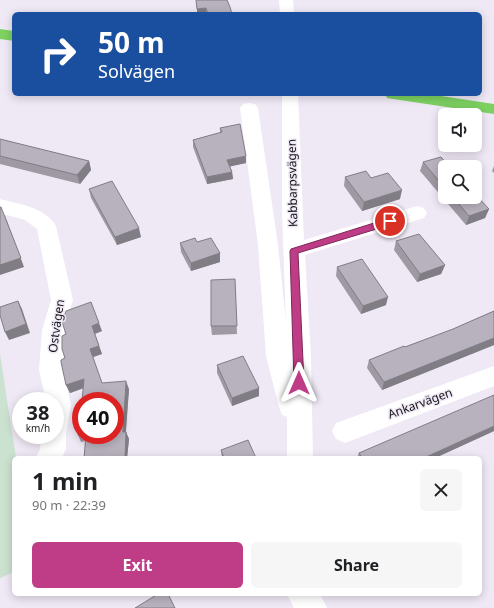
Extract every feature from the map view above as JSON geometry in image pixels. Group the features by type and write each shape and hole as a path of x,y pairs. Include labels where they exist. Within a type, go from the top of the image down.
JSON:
{"highway":[{"path":"0,22 12,24"},
{"path":"0,34 12,36"},
{"path":"482,93 494,95"},
{"path":"406,96 494,109"}],"street":[{"path":"286,0 287,12"},
{"name":"Kabbarpsvägen","path":"290,96 294,251 299,355 299,449"},
{"name":"Kabbarpsvägen","path":"249,108 268,245 278,356 299,449"},
{"name":"Ostvägen","path":"0,206 32,215 46,226 62,300 53,330 51,370 56,392"},
{"path":"294,251 417,213"},
{"name":"Ankarvägen","path":"345,431 494,376"},
{"path":"50,456 53,444"},
{"path":"294,608 300,596"},
{"path":"303,596 312,608"}],"green space":[{"path":"0,354 12,432 12,444 14,444 16,456 12,456 12,573 0,578"}],"building":[{"path":"196,0 227,0 231,12 207,12 206,8 197,9"},
{"path":"240,124 246,156 227,160 232,172 207,177 193,140 222,132 220,128"},
{"path":"0,139 89,161 77,175 0,156"},
{"path":"441,157 444,160 438,160 438,180 423,162"},
{"path":"366,171 371,178 388,173 402,190 364,202 345,177"},
{"path":"112,181 139,228 115,237 89,189"},
{"path":"482,202 489,209 469,216 459,204 482,204"},
{"path":"0,207 21,258 0,265"},
{"path":"419,234 445,265 420,274 396,241"},
{"path":"195,238 197,242 211,238 220,253 191,263 180,243"},
{"path":"362,259 388,297 363,306 337,267"},
{"path":"235,279 237,326 211,326 211,280"},
{"path":"18,301 26,324 5,332 0,315 0,307"},
{"path":"91,302 99,323 92,326 99,346 90,349 102,383 126,381 124,415 124,392 83,392 84,379 66,385 61,362 61,360 65,358 62,349 62,336 66,334 62,322 66,311"},
{"path":"494,311 494,338 384,382 369,360 453,329"},
{"path":"243,356 259,388 232,398 217,365"},
{"path":"494,395 494,426 428,456 361,456 359,453"},
{"path":"124,432 126,432 125,456 84,456 85,444 124,444"},
{"path":"248,440 255,456 223,456 221,450"},
{"path":"155,596 169,596 175,608 135,608"}],"route":[{"path":"299,383 294,251 390,221"}]}
